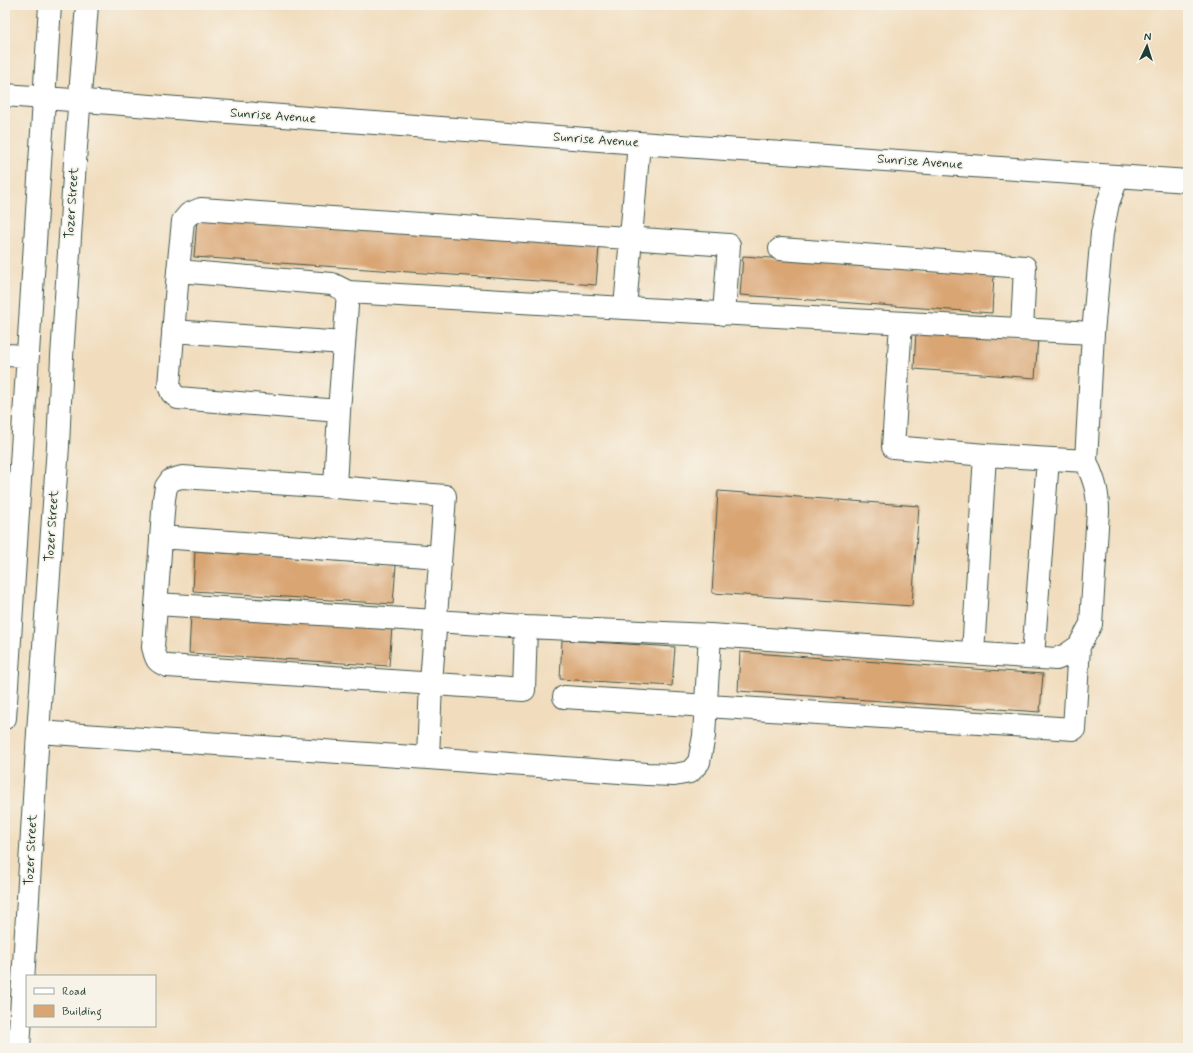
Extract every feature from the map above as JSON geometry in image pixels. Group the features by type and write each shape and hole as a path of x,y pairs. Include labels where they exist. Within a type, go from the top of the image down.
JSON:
{"street":[{"path":"5,718 50,5"},
{"name":"Tozer Street","path":"19,1048 38,732 58,446 62,357 87,5"},
{"name":"Sunrise Avenue","path":"5,95 80,102 639,143 1188,181"},
{"path":"625,308 639,143"},
{"path":"564,697 1074,729 1079,646 1091,624 1098,511 1098,494 1086,461 1093,333 1104,216 1118,176"},
{"path":"339,411 178,398 172,393 169,386 183,221 190,214 201,209 729,245 724,314"},
{"path":"780,249 1024,266 1022,329"},
{"path":"178,271 332,284 348,292 724,314 1093,333"},
{"path":"335,487 348,292"},
{"path":"901,323 893,447 985,455 1086,461"},
{"path":"173,331 344,343"},
{"path":"5,355 28,356"},
{"path":"973,653 985,455"},
{"path":"1033,657 1048,458"},
{"path":"428,758 431,683 445,496 182,477 171,480 166,487 164,499 156,604 153,647 155,658 158,663 168,666 431,683 524,690 526,627"},
{"path":"161,537 440,557"},
{"path":"156,604 526,627 710,635 1033,657 1056,658 1066,655 1079,646"},
{"path":"38,732 647,774 674,774 690,772 699,762 704,736 710,635"}],"building":[{"path":"197,219 599,246 596,285 194,257"},
{"path":"743,256 994,274 992,313 740,295"},
{"path":"916,330 1038,338 1035,378 914,369"},
{"path":"718,491 919,506 912,606 712,593"},
{"path":"195,551 396,565 393,604 193,591"},
{"path":"191,614 392,627 389,666 189,653"},
{"path":"562,640 675,647 672,686 560,679"},
{"path":"740,652 1043,674 1040,712 738,691"}]}
